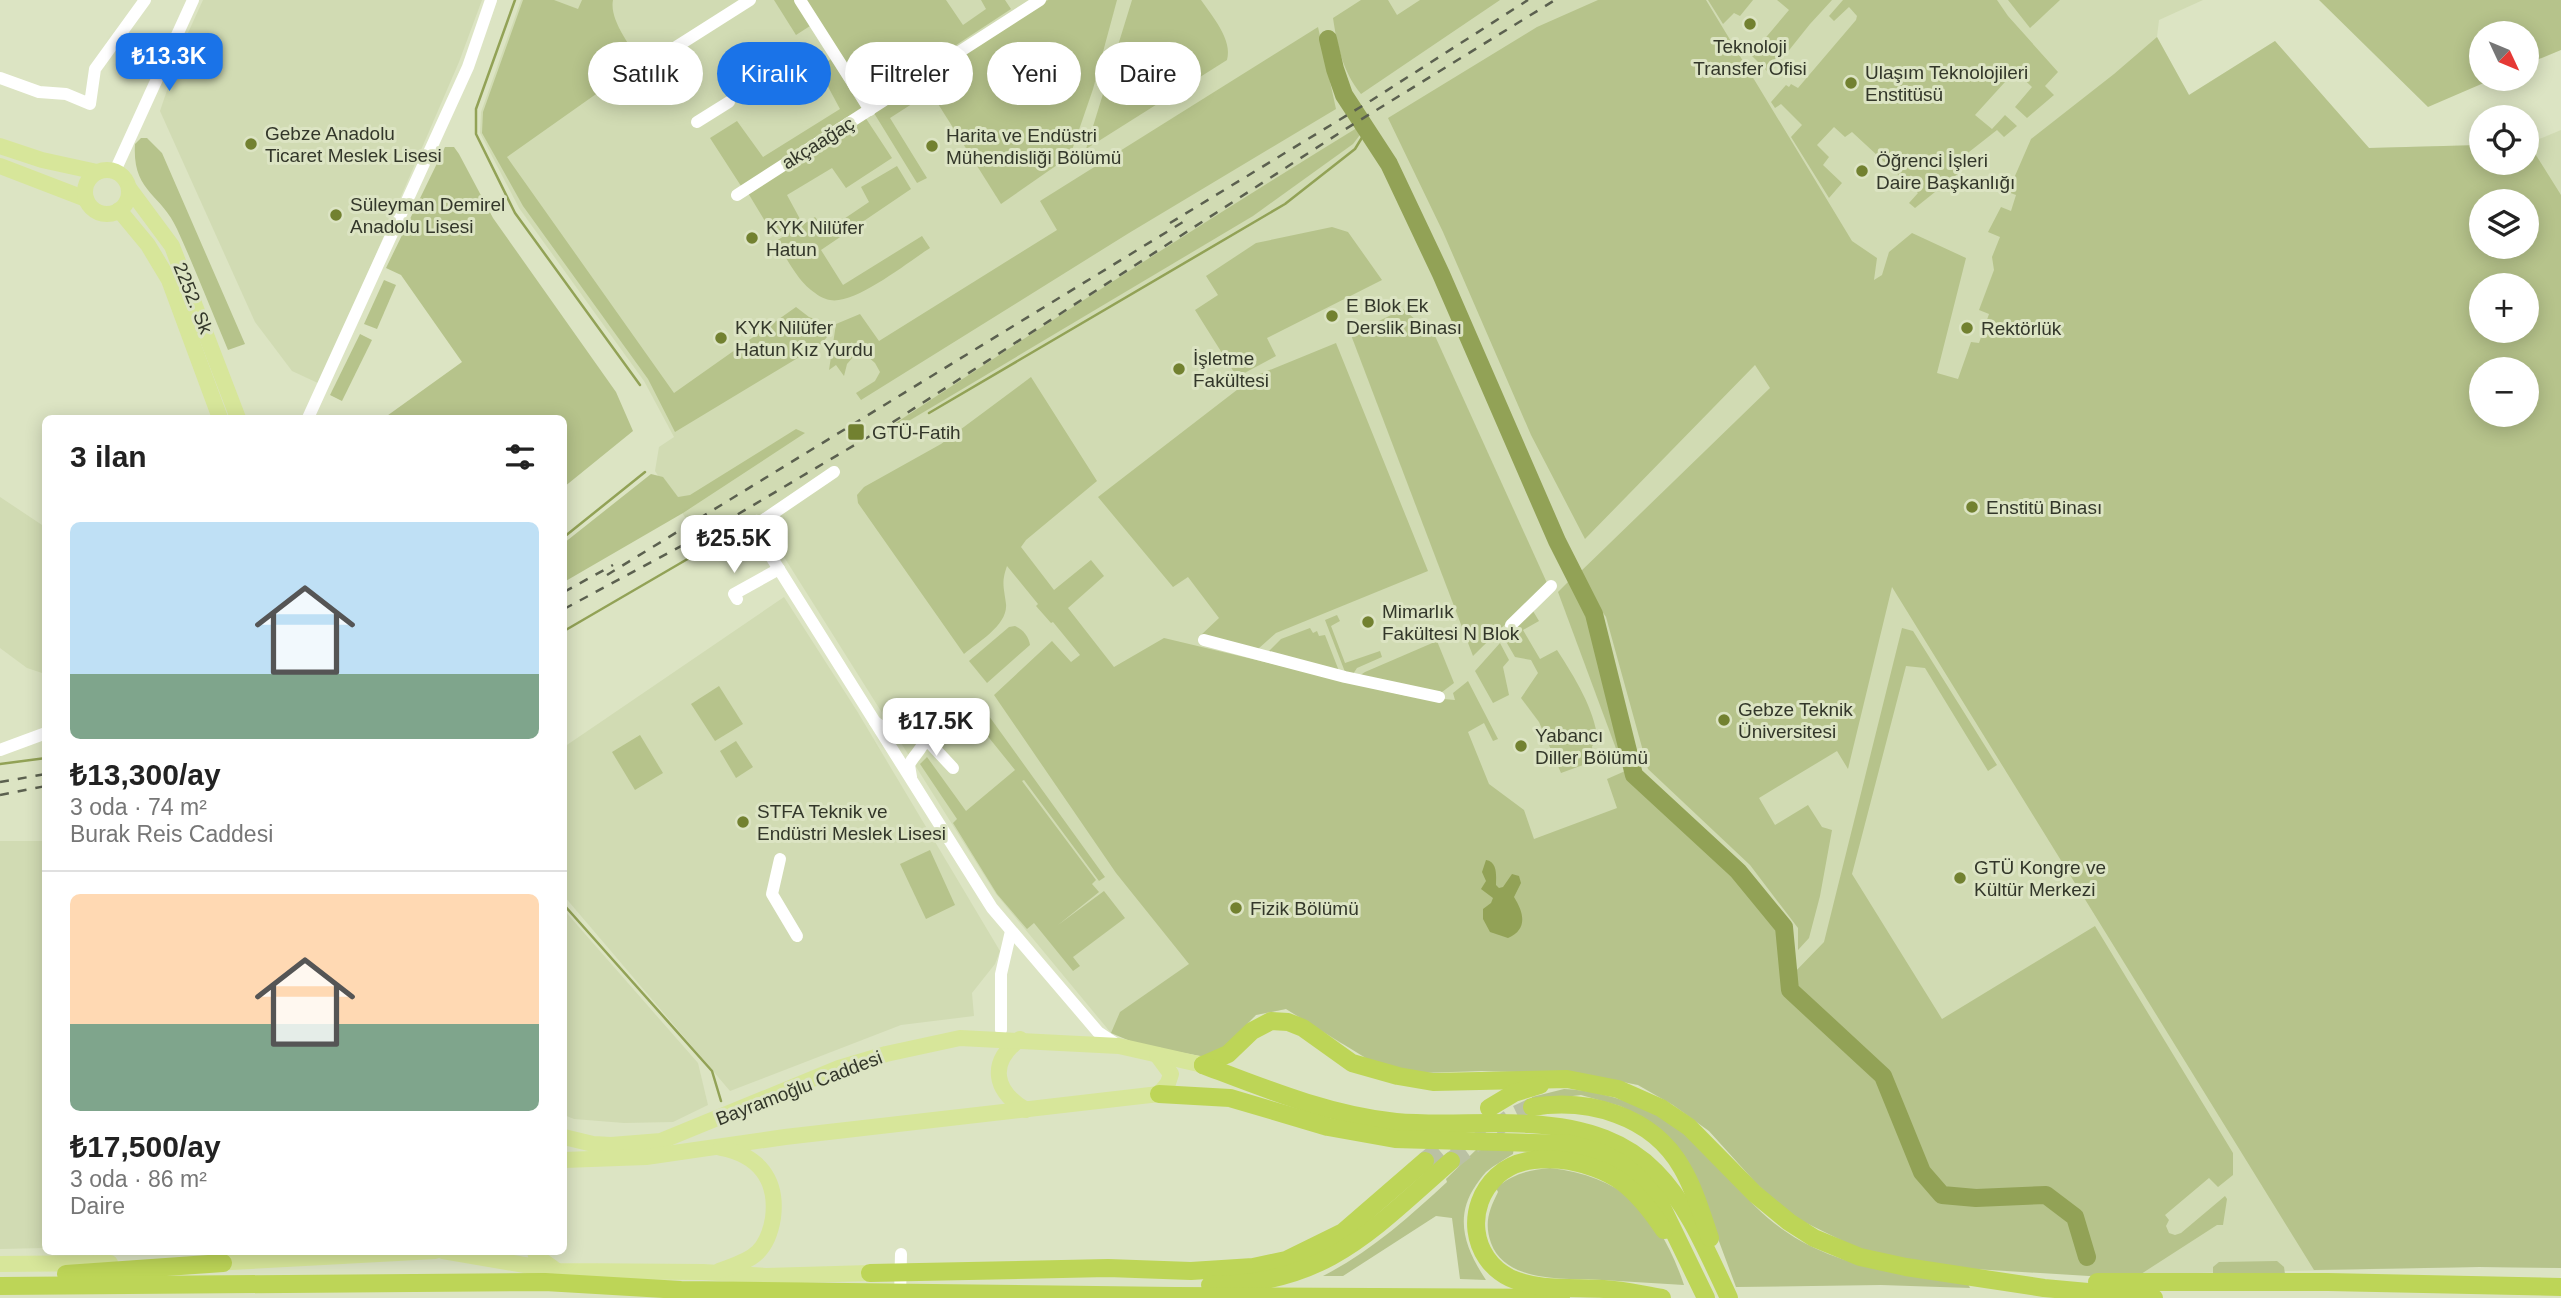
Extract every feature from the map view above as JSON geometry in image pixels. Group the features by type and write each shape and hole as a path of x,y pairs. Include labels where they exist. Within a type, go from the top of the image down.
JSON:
{"highway":[{"path":"1203,1065 1228,1054 1252,1031 1271,1021 1288,1022 1303,1028 1352,1063 1398,1076 1433,1082 1567,1079 1618,1090 1661,1108 1689,1127 1755,1194 1790,1222 1814,1238 1860,1257 1906,1267 2044,1288 2154,1298"},
{"path":"1203,1065 1286,1097 1359,1116 1397,1122 1530,1124 1577,1130 1601,1137 1655,1168 1675,1194 1715,1261"},
{"path":"1489,1108 1514,1093 1567,1079"},
{"path":"1159,1094 1230,1098 1328,1127 1395,1139 1571,1143 1602,1153 1637,1176 1659,1201 1704,1298"},
{"path":"1532,1107 1557,1103 1605,1109 1641,1127 1657,1139 1682,1167 1699,1206 1715,1261 1731,1298"},
{"path":"1662,1298 1605,1289 1525,1284 1512,1279 1499,1272 1482,1252 1476,1236 1475,1221 1479,1203 1497,1175 1528,1161 1547,1160 1599,1169 1621,1181 1640,1198 1693,1272"},
{"path":"870,1273 1108,1268 1191,1271 1253,1267 1286,1260 1343,1232 1425,1161"},
{"path":"1099,1295 1158,1287 1253,1282 1289,1275 1317,1265 1373,1230 1451,1161"},
{"path":"0,1279 223,1263"},
{"path":"1906,1267 2078,1282 2328,1282 2561,1287"},
{"path":"0,1286 545,1282 681,1290 1561,1298"}],"main road":[{"path":"0,146 42,160 97,172 115,171 129,188 127,202 119,211 110,214 96,212 86,199 0,166"},
{"path":"86,199 85,188 88,180 97,172"},
{"name":"2252. Sk","path":"129,188 172,246 237,415"},
{"name":"2252. Sk","path":"119,211 148,245 169,280 219,415"},
{"name":"Bayramoğlu Caddesi","path":"567,1137 593,1144 611,1145 661,1141 839,1068 886,1054 960,1038 1119,1046 1203,1065"},
{"path":"1020,1039 1009,1047 1001,1059 999,1073 1001,1086 1006,1094 1026,1110"},
{"path":"1157,1055 1171,1074 1159,1094"},
{"name":"Bayramoğlu Caddesi","path":"567,1160 646,1157 1159,1094"},
{"path":"711,1147 741,1154 755,1163 769,1180 774,1200 771,1229 760,1251 715,1273"},
{"path":"0,1264 223,1263 364,1255"},
{"path":"466,1255 559,1271 766,1276 870,1273"},
{"path":"536,1255 559,1271"}],"street":[{"path":"0,78 39,92 66,93 90,104 94,69 145,0"},
{"path":"115,171 193,0"},
{"path":"309,415 462,79 491,0"},
{"path":"684,42 750,0"},
{"path":"800,0 870,110"},
{"name":"akçaağaç","path":"737,194 1041,0"},
{"path":"697,122 726,105"},
{"path":"834,472 759,523 765,547 992,908 1098,1032 1119,1046"},
{"path":"737,599 734,594 779,569"},
{"path":"1511,625 1551,586"},
{"path":"1205,640 1363,681 1439,696"},
{"path":"875,722 882,727 899,719 911,718 922,726 926,739 953,768"},
{"path":"0,750 42,734"},
{"path":"916,789 909,765 926,739"},
{"path":"780,859 772,894 797,936"},
{"path":"1001,1030 1001,974 1011,931"},
{"path":"1077,1043 1086,1031 1082,1013"},
{"path":"900,1298 901,1254"}],"shaded area":[{"path":"203,0 482,0 459,62 320,384 292,371 255,322 160,111 182,46"},
{"name":"Gebze Teknik Üniversitesi","path":"521,0 2203,0 2159,20 2157,37 2189,95 2275,41 2369,148 2469,145 2469,175 2539,175 2539,139 2561,130 2561,1268 2479,1267 2103,1275 1733,1156 1709,1131 1673,1105 1638,1085 1584,1074 1482,1071 1419,1073 1340,1043 1286,1009 1256,1015 1223,1048 1140,1045 1111,1033 996,894 757,514 703,545 655,471 659,447 674,437 644,381 519,208 480,133 481,112"},
{"path":"523,0 554,0 578,9 582,0 613,0 614,16 627,42 588,42 588,100 507,157 674,393 796,307 809,317 826,323 827,337 821,344 675,432 648,379 523,206 482,133 483,112"},
{"path":"774,0 794,0 810,26 796,35"},
{"path":"806,0 946,0 963,25 986,9 981,0 1005,0 1011,9 961,42 845,42 845,61"},
{"path":"1048,0 1117,0 1106,42 1095,42 1095,82 1070,156 1001,204 939,105 973,105 973,48"},
{"path":"1132,0 1201,0 1224,36 1227,60 1201,76 1201,42 1119,42"},
{"path":"1361,0 1388,0 1397,15 1420,0 1500,0 1361,94 1342,58 1333,18"},
{"path":"1598,0 1706,0 1852,241 1877,258 1874,280 1882,275 1889,252 1912,233 1966,258 1937,373 1958,379 1971,342 1979,343 1989,314 1979,310 1994,270 1992,257 2000,237 1988,232 2001,207 2011,211 2016,195 2008,192 2031,139 2157,37 2189,95 2275,41 2369,148 2469,145 2469,175 2539,175 2539,160 2561,195 2561,1268 2314,1270 1892,587 1848,769 1837,751 1759,798 1775,825 1808,805 1822,827 1832,830 1809,938 1798,950 1798,928 1750,865 1648,769 1606,617 1577,575 1770,388 1755,365 1585,539 1531,435 1443,232 1388,118 1537,27"},
{"path":"1708,0 1753,0 1740,16 1734,13 1723,24"},
{"path":"1777,0 1832,0 1770,74 1751,55 1789,10"},
{"path":"1843,0 1997,0 2058,72 2045,86 2054,95 2027,118 2015,107 2032,87 2015,71 1975,115 1992,129 2005,115 2017,126 2004,137 1997,130 1955,163 1960,172 1915,208 1909,203 1918,193 1852,132 1845,137 1834,127 1817,145 1829,157 1823,165 1842,183 1829,198 1791,137 1802,125 1781,104 1775,108 1771,102 1786,85 1789,87 1791,84 1798,88 1856,20 1857,16 1849,7 1834,21 1829,16"},
{"path":"2008,0 2060,0 2030,28"},
{"path":"2319,0 2561,0 2561,50 2539,59 2539,21 2469,21 2469,89 2428,107"},
{"path":"1318,27 1336,109 1129,233 861,400 856,393 875,381 880,372 875,363 865,354 854,356 847,364 844,376 836,365 829,370 836,324 860,314 879,341 1057,230 1040,201 1193,105 1201,105 1201,100"},
{"path":"831,59 845,82 845,105 860,105 862,109 741,186 710,138 737,121 763,157 840,109 831,92"},
{"path":"887,105 910,105 890,118 927,178 917,183 874,113"},
{"path":"1100,105 1156,105 1086,149"},
{"path":"865,117 892,158 846,188 832,168 787,195 800,219 774,236 748,193"},
{"path":"1360,126 1363,131 1353,144 1253,216 875,441 873,438 1115,280"},
{"path":"141,138 147,138 162,153 245,344 228,350 177,229 143,182 135,160 135,144"},
{"path":"445,147 454,147 493,218 616,392 633,431 567,485 567,415 388,415 462,362 401,275 386,268"},
{"path":"897,166 911,189 821,250 843,285 922,236 930,248 853,296 830,300 820,296 801,280 776,241 815,217 826,231 869,202 861,187"},
{"path":"1332,227 1348,232 1382,280 1267,338 1276,356 1237,377 1195,310 1218,295 1206,276 1256,243"},
{"path":"384,280 396,285 377,329 364,324"},
{"path":"1403,309 1435,336 1547,583 1473,656 1351,335"},
{"path":"360,334 372,340 342,401 330,395"},
{"path":"1336,343 1428,571 1276,633 1258,649 1201,635 1219,618 1188,577 1173,587 1098,497 1255,376"},
{"path":"1031,377 1097,481 1021,547 1054,590 1091,560 1104,576 1068,608 1114,667 1164,638 1407,696 1455,700 1453,693 1468,681 1498,739 1493,741 1484,723 1468,732 1489,784 1524,810 1534,839 1617,808 1607,779 1632,768 1634,775 1738,871 1784,927 1790,977 1824,942 1902,628 1913,631 1997,765 1988,771 1925,668 1906,666 1852,874 1942,1019 2095,926 2233,1153 2233,1175 2218,1187 2209,1178 2165,1215 2169,1220 2166,1226 2169,1233 2181,1233 2225,1196 2227,1199 2223,1225 2217,1225 2141,1274 2089,1276 1957,1268 1894,1259 1855,1247 1790,1215 1756,1183 1709,1131 1673,1105 1638,1085 1584,1074 1482,1071 1419,1073 1369,1060 1286,1009 1256,1015 1223,1048 1206,1057 1140,1045 1111,1033 1120,1012 1189,964 1116,873 994,695 1052,641 1071,662 1080,655 1036,606 1038,604 1007,566 1004,581 1006,604 1002,619 991,632 964,654 858,503 857,495 864,487 941,444"},
{"path":"796,429 805,433 683,513 567,580 567,541 651,474 663,477 678,497 690,495"},
{"path":"0,497 42,525 42,673 27,668 0,648"},
{"path":"1572,578 1594,623 1629,753 1618,754 1558,592"},
{"name":"STFA Teknik ve Endüstri Meslek Lisesi","path":"784,597 857,711 1000,951 995,964 972,993 974,1016 901,1025 730,1091 567,900 567,745"},
{"path":"1533,611 1539,621 1523,630 1540,659 1557,650 1577,682 1596,729 1598,741 1592,746 1594,761 1561,773 1539,722 1521,698 1538,673 1531,660 1515,657 1504,638"},
{"path":"1337,615 1340,621 1331,626 1345,663 1380,651 1382,657 1357,668 1353,674 1345,672 1325,620"},
{"path":"1015,626 1025,634 1030,645 987,683 969,661 1009,627"},
{"path":"1310,628 1313,633 1317,631 1319,636 1325,635 1339,671 1267,653 1281,639"},
{"path":"1437,641 1454,683 1438,695 1359,676 1365,672"},
{"path":"1500,643 1509,660 1503,667 1509,695 1493,703 1475,671"},
{"path":"719,686 743,724 715,741 691,704"},
{"path":"981,705 1105,877 1099,881 1024,780 1022,781 1096,880 1092,884 1099,892 1058,925 1104,891 1125,918 1073,957 1080,966 1073,971 1034,923 1027,929 997,894 953,823 957,819 920,764 927,757 966,811 1015,770 969,713"},
{"path":"640,735 663,773 635,790 612,752"},
{"path":"736,741 753,767 736,778 720,751"},
{"path":"0,841 42,841 42,1248 0,1249"},
{"path":"930,850 955,905 926,919 900,864"},
{"path":"1486,860 1493,863 1496,885 1499,888 1503,887 1512,874 1519,876 1521,883 1514,897 1522,915 1521,925 1519,930 1508,938 1490,932 1483,919 1483,909 1493,898 1481,889 1486,881 1482,872"},
{"path":"567,913 698,1063 708,1105 673,1122 624,1123 567,1116"},
{"path":"1564,1089 1615,1098 1648,1111 1678,1128 1769,1219 1825,1253 1871,1267 1968,1284 1970,1288 1881,1285 1736,1287 1701,1193 1639,1115 1620,1106 1581,1095 1531,1101 1532,1097"},
{"path":"1514,1147 1513,1154 1482,1177 1469,1197 1465,1210 1468,1245 1486,1280 1460,1279 1452,1218 1436,1216 1343,1276 1323,1276 1373,1245 1403,1221 1447,1182 1446,1179 1478,1148"},
{"path":"1550,1168 1599,1180 1636,1203 1651,1219 1663,1238 1684,1285 1556,1278 1539,1276 1510,1266 1499,1256 1491,1243 1488,1229 1490,1211 1498,1192 1496,1188 1521,1174"},
{"path":"2277,1261 2284,1267 2285,1274 2213,1274 2213,1267 2219,1262"}],"waterway":[{"path":"515,0 476,109 476,134 515,213 640,385"},
{"path":"1328,39 1344,95 1389,164 1441,274 1557,541 1594,614 1634,775 1738,871 1784,927 1790,990 1883,1076 1922,1172 1942,1195 1976,1198 2046,1195 2075,1217 2087,1257"},
{"path":"929,413 1285,204 1355,149 1366,131"},
{"path":"567,535 645,472"},
{"path":"567,629 751,522"},
{"path":"0,764 42,759"},
{"path":"567,908 712,1071 721,1101"}],"tunnel":[{"path":"1451,1161 1511,1117 1532,1107"},
{"path":"1425,1161 1457,1135"}],"railway":[{"path":"1170,223 1372,100 1528,0"},
{"path":"567,607 713,529 890,424 1344,130 1555,0"},
{"path":"607,575 1183,222"},
{"path":"567,590 613,565"},
{"path":"0,782 42,775"},
{"path":"0,795 42,787"}],"place":[{"name":"Teknoloji Transfer Ofisi","path":"1750,24"},
{"name":"Ulaşım Teknolojileri Enstitüsü","path":"1851,83"},
{"name":"Gebze Anadolu Ticaret Meslek Lisesi","path":"251,144"},
{"name":"Harita ve Endüstri Mühendisliği Bölümü","path":"932,146"},
{"name":"Öğrenci İşleri Daire Başkanlığı","path":"1862,171"},
{"name":"Süleyman Demirel Anadolu Lisesi","path":"336,215"},
{"name":"KYK Nilüfer Hatun","path":"752,238"},
{"name":"E Blok Ek Derslik Binası","path":"1332,316"},
{"name":"Rektörlük","path":"1967,328"},
{"name":"KYK Nilüfer Hatun Kız Yurdu","path":"721,338"},
{"name":"İşletme Fakültesi","path":"1179,369"},
{"name":"GTÜ-Fatih","path":"856,432"},
{"name":"Enstitü Binası","path":"1972,507"},
{"name":"Mimarlık Fakültesi N Blok","path":"1368,622"},
{"name":"Gebze Teknik Üniversitesi","path":"1724,720"},
{"name":"Yabancı Diller Bölümü","path":"1521,746"},
{"name":"STFA Teknik ve Endüstri Meslek Lisesi","path":"743,822"},
{"name":"GTÜ Kongre ve Kültür Merkezi","path":"1960,878"},
{"name":"Fizik Bölümü","path":"1236,908"}]}
